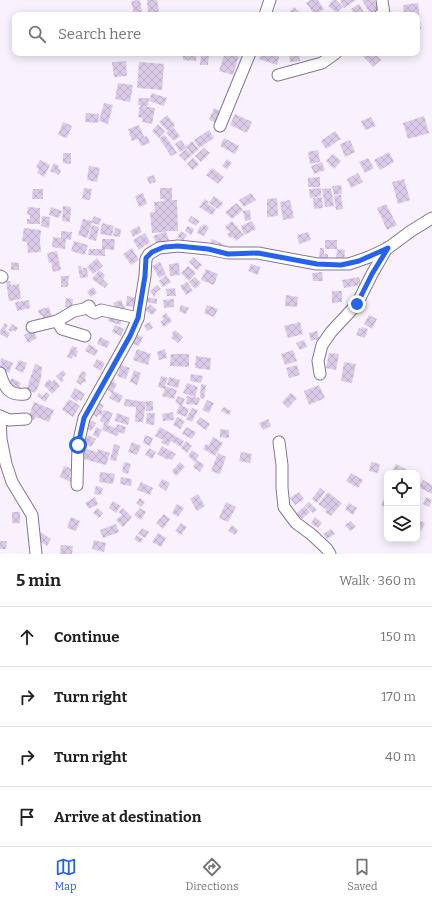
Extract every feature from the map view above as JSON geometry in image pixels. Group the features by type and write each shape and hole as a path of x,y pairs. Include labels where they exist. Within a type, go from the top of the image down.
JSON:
{"street":[{"path":"266,12 270,0"},
{"path":"382,0 384,12"},
{"path":"220,126 249,56"},
{"path":"278,75 322,63 332,56"},
{"path":"77,485 78,445 84,418 128,341 138,318 145,276 146,258 149,254 159,248 178,246 208,249 228,254 258,253 317,264 341,265 359,261 388,248 432,218"},
{"path":"320,374 318,361 322,345 330,332 357,304 372,274 388,248"},
{"path":"32,327 57,321 74,311 89,306 91,311 95,313 102,310 138,318"},
{"path":"57,321 62,329 85,336"},
{"path":"1,380 5,388 16,395 25,394"},
{"path":"26,419 9,420 0,416 1,439 6,464 12,482 32,515 36,554"},
{"path":"279,442 282,465 284,507 296,523 311,534 327,549 330,554"}],"building":[{"path":"140,0 142,12 134,12 131,1"},
{"path":"147,0 157,0 159,12 148,12"},
{"path":"310,0 318,0 324,9 320,12 313,12 306,3"},
{"path":"333,0 336,0 343,7 338,12 336,12 328,6"},
{"path":"356,0 344,8 340,1"},
{"path":"362,0 374,0 380,10 376,12 369,12"},
{"path":"418,3 419,12 404,12 403,5"},
{"path":"359,4 364,12 353,12 351,9"},
{"path":"294,7 300,12 290,12"},
{"path":"183,56 197,56 196,61 183,60"},
{"path":"201,56 209,56 208,65 200,65"},
{"path":"224,56 239,56 233,75 219,71"},
{"path":"260,56 279,56 277,65 259,59"},
{"path":"289,56 299,56 300,61 290,62"},
{"path":"363,56 378,56 381,60 373,67"},
{"path":"126,61 127,76 114,77 112,62"},
{"path":"139,62 164,64 162,90 137,88"},
{"path":"118,83 133,85 130,102 115,99"},
{"path":"152,93 167,98 164,106 149,101"},
{"path":"139,98 149,98 148,106 144,106 155,108 152,124 142,122 143,118 138,117 140,105 138,105"},
{"path":"104,103 113,105 108,124 99,121"},
{"path":"214,108 222,112 217,123 209,120"},
{"path":"86,113 99,114 98,123 85,122"},
{"path":"235,114 252,122 247,133 230,125"},
{"path":"167,115 175,125 173,127 180,136 174,141 166,133 168,131 159,122"},
{"path":"424,116 429,133 408,139 403,123"},
{"path":"371,117 376,126 365,130 361,121"},
{"path":"63,122 72,126 67,138 58,135"},
{"path":"158,124 165,131 159,138 152,131"},
{"path":"139,125 144,137 147,136 150,143 141,146 138,139 132,141 128,129"},
{"path":"209,130 214,138 199,148 194,140"},
{"path":"335,131 341,139 326,149 321,141"},
{"path":"165,135 177,153 171,156 159,138"},
{"path":"224,138 239,146 235,154 220,146"},
{"path":"181,140 186,147 192,141 199,149 192,155 187,148 180,152 175,144"},
{"path":"350,140 355,152 345,157 340,144"},
{"path":"204,148 210,153 201,162 195,156"},
{"path":"186,149 192,155 185,161 179,155"},
{"path":"318,150 320,162 310,164 308,152"},
{"path":"389,152 394,162 380,170 374,160"},
{"path":"63,153 71,153 71,164 63,163"},
{"path":"333,154 341,161 334,169 326,161"},
{"path":"193,158 199,164 193,170 187,164"},
{"path":"368,158 374,168 365,173 359,162"},
{"path":"227,159 232,163 227,169 222,166"},
{"path":"40,160 50,165 44,177 37,173 39,169 36,167"},
{"path":"322,162 325,170 314,174 311,166"},
{"path":"54,163 59,166 58,168 61,170 59,175 50,171"},
{"path":"89,166 100,168 97,182 87,180"},
{"path":"212,168 224,177 218,184 206,175"},
{"path":"358,173 363,182 351,188 347,179"},
{"path":"154,175 156,182 149,184 147,177"},
{"path":"320,177 320,187 308,187 308,178"},
{"path":"404,179 410,200 398,204 392,182"},
{"path":"341,185 342,194 334,195 332,186"},
{"path":"84,188 92,189 90,200 82,199"},
{"path":"160,188 172,188 172,200 177,200 178,231 166,231 169,240 157,244 153,236 165,232 152,233 150,212 155,212 154,202 164,201 164,199 160,199"},
{"path":"321,188 321,196 310,198 309,189"},
{"path":"331,188 334,206 325,207 322,189"},
{"path":"33,189 43,189 43,199 32,199"},
{"path":"143,193 147,204 139,207 135,196"},
{"path":"251,193 256,200 244,207 239,200"},
{"path":"341,195 343,209 336,210 334,196"},
{"path":"214,196 223,203 218,209 209,203"},
{"path":"322,197 323,208 314,209 313,198"},
{"path":"277,198 278,216 267,217 267,199"},
{"path":"205,199 209,202 208,204 216,209 212,215 199,207"},
{"path":"290,200 294,218 283,220 280,202"},
{"path":"237,203 243,210 232,219 225,212"},
{"path":"386,204 397,225 387,230 377,208"},
{"path":"63,206 71,207 70,222 62,221"},
{"path":"28,207 40,208 40,224 27,224 27,219 30,219 30,215 27,215"},
{"path":"51,207 62,211 59,218 49,215"},
{"path":"250,210 251,220 245,221 243,211"},
{"path":"42,216 50,217 49,228 41,226"},
{"path":"94,216 101,219 99,225 92,223 87,238 78,235 83,219 92,221"},
{"path":"191,216 200,221 196,226 188,221"},
{"path":"232,221 244,235 236,241 233,237 230,238 227,234 230,232 225,227"},
{"path":"252,221 256,229 244,235 241,226"},
{"path":"102,223 114,226 112,236 100,234"},
{"path":"204,224 209,227 204,236 197,233 200,226 202,227"},
{"path":"92,225 99,227 96,241 88,239"},
{"path":"139,226 142,232 133,237 130,231"},
{"path":"188,226 194,229 191,235 185,231"},
{"path":"24,228 41,230 41,252 28,253 27,242 22,241"},
{"path":"115,228 121,229 120,237 113,236"},
{"path":"61,231 72,232 71,240 66,239 65,249 52,247 53,237 61,238"},
{"path":"181,231 187,235 183,241 177,237"},
{"path":"308,232 311,240 299,244 297,235"},
{"path":"145,233 150,242 139,250 133,240"},
{"path":"102,239 115,239 114,250 105,249 105,256 88,255 89,249 102,249"},
{"path":"212,239 227,246 224,252 209,245"},
{"path":"325,240 337,240 337,249 325,249"},
{"path":"74,241 88,245 85,255 71,251"},
{"path":"132,248 139,260 131,265 123,254"},
{"path":"320,248 324,248 324,254 328,254 328,262 319,261"},
{"path":"337,249 345,250 344,262 336,262"},
{"path":"57,251 61,270 53,272 47,253"},
{"path":"193,257 202,265 197,270 189,262"},
{"path":"97,258 103,266 93,274 87,267"},
{"path":"11,262 19,263 19,270 11,270"},
{"path":"160,262 166,274 159,278 152,266"},
{"path":"179,263 180,275 170,276 169,264"},
{"path":"251,264 260,267 258,275 248,271"},
{"path":"78,266 81,266 82,270 83,268 87,268 88,277 80,278"},
{"path":"188,266 196,273 189,281 181,273"},
{"path":"206,269 218,274 214,285 201,280"},
{"path":"99,270 105,275 103,279 108,284 105,288 92,279"},
{"path":"322,272 323,281 313,281 312,273"},
{"path":"166,275 171,282 163,287 159,281"},
{"path":"61,276 69,276 68,287 61,287"},
{"path":"195,277 201,283 195,289 189,282"},
{"path":"359,277 361,285 344,288 342,280"},
{"path":"6,281 10,281 11,285 19,284 21,299 9,301"},
{"path":"187,282 193,291 186,295 180,286"},
{"path":"157,285 161,289 155,293 156,294 154,297 150,291"},
{"path":"93,287 97,293 91,297 87,292"},
{"path":"175,288 176,296 167,296 166,289"},
{"path":"332,291 342,291 342,302 332,303"},
{"path":"286,295 298,297 297,307 285,306"},
{"path":"127,296 137,298 136,307 126,306"},
{"path":"145,297 157,299 157,304 145,302"},
{"path":"66,298 73,299 72,308 65,307"},
{"path":"174,299 174,307 164,308 163,300"},
{"path":"29,300 30,308 17,311 15,302"},
{"path":"121,300 125,308 117,312 113,303"},
{"path":"150,304 157,310 152,315 145,310"},
{"path":"181,305 189,308 186,314 179,311"},
{"path":"207,305 218,309 214,317 204,313"},
{"path":"49,307 52,318 44,320 38,310"},
{"path":"111,312 123,317 120,325 108,321"},
{"path":"166,313 172,321 164,327 160,322 164,319 162,317"},
{"path":"369,315 377,319 372,329 364,324"},
{"path":"150,322 153,328 147,331 144,325"},
{"path":"300,322 303,334 288,338 284,326"},
{"path":"5,323 8,325 5,330 10,333 7,338 0,334 0,331"},
{"path":"12,324 18,328 15,332 13,330 11,332 8,330"},
{"path":"115,325 124,329 121,336 112,332"},
{"path":"362,327 368,329 365,338 356,335 359,328 361,329"},
{"path":"33,330 37,338 28,343 24,335"},
{"path":"175,330 183,337 178,343 171,338 172,333"},
{"path":"317,331 319,339 311,341 309,333"},
{"path":"135,334 143,337 139,346 131,343"},
{"path":"100,337 110,342 107,348 97,344"},
{"path":"304,340 307,347 300,350 296,343"},
{"path":"89,344 98,350 95,356 85,351"},
{"path":"72,346 77,348 76,350 78,351 76,357 73,356 72,359 67,357"},
{"path":"137,349 151,354 148,365 133,360"},
{"path":"165,349 167,358 159,360 157,352"},
{"path":"293,350 297,361 285,365 281,354"},
{"path":"329,353 339,354 336,370 326,368"},
{"path":"171,354 189,354 189,367 170,366"},
{"path":"196,356 211,358 210,370 195,368"},
{"path":"1,358 13,363 9,373 0,369"},
{"path":"97,359 105,363 101,371 93,366"},
{"path":"19,360 27,363 23,373 15,369"},
{"path":"344,362 356,364 352,383 341,381"},
{"path":"35,364 42,367 41,378 37,390 34,393 31,391 31,394 26,391"},
{"path":"121,365 130,368 126,379 117,376"},
{"path":"297,365 300,375 289,378 286,368"},
{"path":"63,370 66,374 62,378 64,380 62,382 56,376"},
{"path":"134,370 141,373 137,385 130,382"},
{"path":"82,371 86,373 86,380 85,383 83,382 81,385 76,382"},
{"path":"191,374 203,376 201,383 190,381"},
{"path":"161,376 168,378 165,386 177,390 174,399 162,396 165,389 158,387"},
{"path":"169,377 180,380 178,388 167,385"},
{"path":"12,378 21,383 19,386 21,388 19,391 8,385"},
{"path":"49,379 52,382 54,379 60,386 52,394 44,385"},
{"path":"110,380 117,384 113,391 123,396 119,403 109,398 112,393 105,389"},
{"path":"187,383 198,387 195,397 183,393"},
{"path":"201,384 206,385 204,399 200,398"},
{"path":"319,385 325,398 309,405 304,391"},
{"path":"75,388 85,394 81,401 79,399 77,402 70,397"},
{"path":"46,392 50,395 45,402 37,396 39,393 43,396"},
{"path":"291,393 297,398 288,408 282,402"},
{"path":"178,396 185,399 182,406 189,409 186,417 176,413 180,405 175,402"},
{"path":"187,396 200,398 198,405 186,404"},
{"path":"69,399 80,406 73,417 62,410"},
{"path":"125,399 146,402 143,422 135,422 136,407 124,406"},
{"path":"207,400 214,403 209,413 202,410"},
{"path":"146,401 153,401 153,411 146,411"},
{"path":"34,402 54,410 49,422 36,417 34,420 28,418"},
{"path":"97,402 104,405 101,410 103,411 101,416 99,414 97,417 91,414"},
{"path":"224,407 231,411 229,415 221,411"},
{"path":"192,408 198,410 192,422 186,419"},
{"path":"104,410 113,413 108,425 116,428 117,424 126,427 124,434 119,432 117,436 102,430 104,423 100,421"},
{"path":"173,412 174,420 163,421 162,414"},
{"path":"117,413 130,418 128,425 115,421"},
{"path":"147,413 155,413 154,425 146,424"},
{"path":"177,417 185,421 180,429 173,425"},
{"path":"200,417 210,424 206,430 196,423"},
{"path":"268,419 271,426 263,430 259,423"},
{"path":"90,420 96,423 91,431 85,428"},
{"path":"96,427 102,430 98,438 93,435"},
{"path":"160,427 184,441 181,447 171,441 168,446 161,442 163,440 155,436"},
{"path":"186,427 196,432 192,439 182,434"},
{"path":"220,429 229,430 229,438 220,437"},
{"path":"88,435 96,439 91,447 84,443"},
{"path":"145,435 153,438 150,446 143,443"},
{"path":"213,437 223,443 215,456 203,449 206,444 209,445"},
{"path":"186,441 192,446 187,453 181,448"},
{"path":"132,442 141,446 137,455 128,452"},
{"path":"114,444 120,446 116,461 110,460"},
{"path":"162,446 176,454 172,460 169,458 168,460 157,454"},
{"path":"83,448 97,452 98,449 110,453 106,465 80,458"},
{"path":"149,448 156,452 152,459 145,455"},
{"path":"192,450 199,455 195,462 188,456"},
{"path":"241,452 252,454 250,463 239,461"},
{"path":"218,453 226,457 220,474 211,471"},
{"path":"197,460 204,465 200,472 193,467"},
{"path":"124,462 131,464 128,474 122,472"},
{"path":"180,462 185,467 176,476 172,471"},
{"path":"371,462 380,464 378,473 369,471"},
{"path":"396,464 407,470 393,470"},
{"path":"64,466 72,469 69,477 72,478 71,482 60,477"},
{"path":"100,472 115,474 113,484 99,482"},
{"path":"351,473 363,480 358,488 346,481"},
{"path":"121,477 132,479 131,486 120,484"},
{"path":"162,479 170,483 166,491 158,486"},
{"path":"423,480 432,485 432,494 420,488"},
{"path":"141,482 153,488 150,495 137,490"},
{"path":"96,486 103,488 101,495 94,494"},
{"path":"320,488 325,492 317,503 312,499"},
{"path":"299,492 304,499 295,505 290,498"},
{"path":"328,492 342,503 331,516 325,512 327,510 318,504"},
{"path":"198,494 205,506 197,511 190,499"},
{"path":"95,497 98,504 89,509 85,503"},
{"path":"426,497 432,500 429,507 423,504"},
{"path":"140,498 145,502 141,507 136,503"},
{"path":"384,498 384,507 381,505"},
{"path":"113,501 121,506 116,513 109,508"},
{"path":"226,502 236,507 228,522 219,518"},
{"path":"309,502 317,510 313,513 305,505"},
{"path":"349,503 357,508 353,515 345,509"},
{"path":"177,504 184,508 178,517 172,513"},
{"path":"305,506 310,512 302,519 297,513"},
{"path":"97,508 103,513 99,518 93,513"},
{"path":"123,508 132,517 123,527 116,520 122,515 119,512"},
{"path":"140,508 146,512 141,520 134,515"},
{"path":"12,512 20,512 20,523 12,523"},
{"path":"164,514 170,519 163,529 156,523"},
{"path":"71,517 80,521 76,531 67,528"},
{"path":"315,517 322,523 318,528 311,523"},
{"path":"420,520 425,523 421,531 420,530"},
{"path":"351,521 356,527 350,531 345,525"},
{"path":"181,523 187,527 181,535 175,531"},
{"path":"116,524 119,532 103,538 100,530"},
{"path":"232,525 238,530 235,535 228,531"},
{"path":"142,528 149,532 145,538 138,534"},
{"path":"331,529 335,534 327,539 323,534"},
{"path":"40,532 51,539 47,546 36,539"},
{"path":"158,533 166,538 161,547 152,542"},
{"path":"137,535 143,539 140,543 134,539"},
{"path":"94,540 106,543 104,552 92,549"},
{"path":"0,541 7,541 6,549 0,549"},
{"path":"61,545 73,546 72,554 60,554"}],"route":[{"path":"78,445 84,418 122,351 138,318 143,292 146,258 157,249 178,246 208,249 228,254 258,253 317,264 341,265 359,261 388,248 372,274 357,304"}]}
